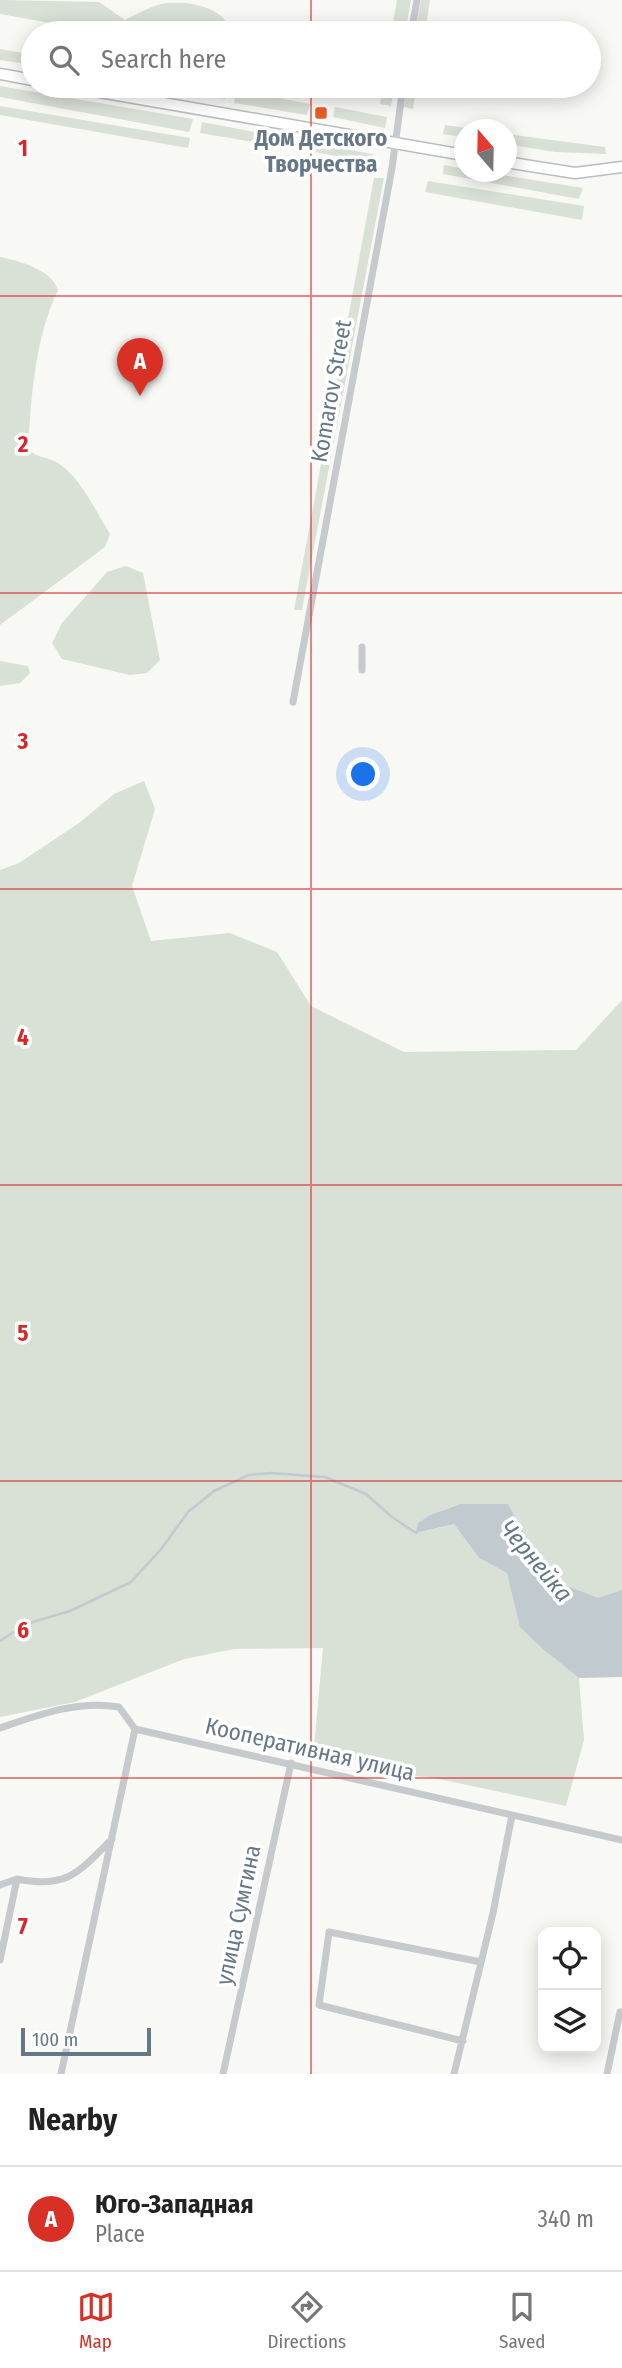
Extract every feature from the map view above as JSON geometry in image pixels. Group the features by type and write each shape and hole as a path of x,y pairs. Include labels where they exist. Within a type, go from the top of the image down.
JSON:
{"main road":[{"path":"0,74 21,78"},
{"path":"134,98 454,153"},
{"path":"517,164 575,173 622,167"}],"street":[{"path":"413,21 417,0"},
{"name":"Komarov Street","path":"293,702 401,98"},
{"path":"362,647 362,670"},
{"path":"0,1728 51,1711 99,1704 118,1707 135,1729 61,2074"},
{"name":"Кооперативная улица","path":"135,1729 622,1840"},
{"name":"улица Сумгина","path":"223,2074 291,1763"},
{"path":"454,2074 512,1815"},
{"path":"0,1885 16,1879 37,1883 61,1880 79,1872 112,1839"},
{"path":"0,1960 16,1879"},
{"path":"463,2040 319,2006 329,1932 481,1962"},
{"path":"607,2074 620,2012"}],"shaded area":[{"path":"0,0 99,2 125,20 162,4 187,3 215,12 226,21 39,21 0,14"},
{"path":"397,0 411,0 407,21 393,21"},
{"path":"421,0 430,0 427,21 417,21"},
{"path":"0,49 21,53 21,63 0,60"},
{"path":"0,86 21,90 21,98 70,98 193,119 189,132 0,97"},
{"path":"235,98 278,98 310,104 307,115 234,103"},
{"path":"381,98 393,98 391,106 380,104"},
{"path":"405,98 414,98 413,109 404,107"},
{"path":"0,106 190,138 188,148 0,115"},
{"path":"335,107 387,117 385,128 333,117"},
{"path":"202,122 372,154 379,163 200,133"},
{"path":"445,125 454,126 454,136 443,134"},
{"path":"517,135 605,147 606,154 555,152 517,146"},
{"path":"444,165 454,167 454,176 443,174"},
{"path":"517,177 583,188 579,199 487,182 517,182"},
{"path":"374,178 384,178 302,610 294,610"},
{"path":"428,181 584,206 582,220 425,192"},
{"path":"0,257 42,271 58,290 39,348 28,450 58,463 74,477 110,534 105,547 0,625"},
{"path":"126,566 143,573 160,660 147,673 130,675 62,659 52,643 62,623 107,572"},
{"path":"0,661 28,666 30,673 20,683 0,686"},
{"path":"144,781 155,809 132,886 151,941 230,933 277,952 311,1006 404,1052 576,1050 622,1000 622,1590 598,1599 566,1585 530,1543 508,1504 472,1504 440,1511 418,1523 417,1533 454,1524 479,1558 507,1573 513,1594 545,1651 579,1678 584,1740 566,1806 434,1778 401,1774 314,1747 323,1648 234,1649 184,1659 75,1702 0,1717 0,870 19,863 79,823 114,794"}],"water":[{"name":"Чернейка","path":"461,1504 508,1504 530,1543 565,1585 598,1598 622,1590 622,1677 579,1678 545,1651 520,1627 507,1573 479,1558 454,1524 416,1533 418,1523 430,1515"}],"waterway":[{"path":"0,1641 26,1624 70,1611 131,1582 162,1548 188,1512 214,1491 249,1475 271,1473 325,1477 366,1494 392,1517 416,1533 418,1531"}],"place":[{"name":"Дом Детского Творчества","path":"321,113"},
{"name":"Юго-Западная","path":"140,396"}]}
